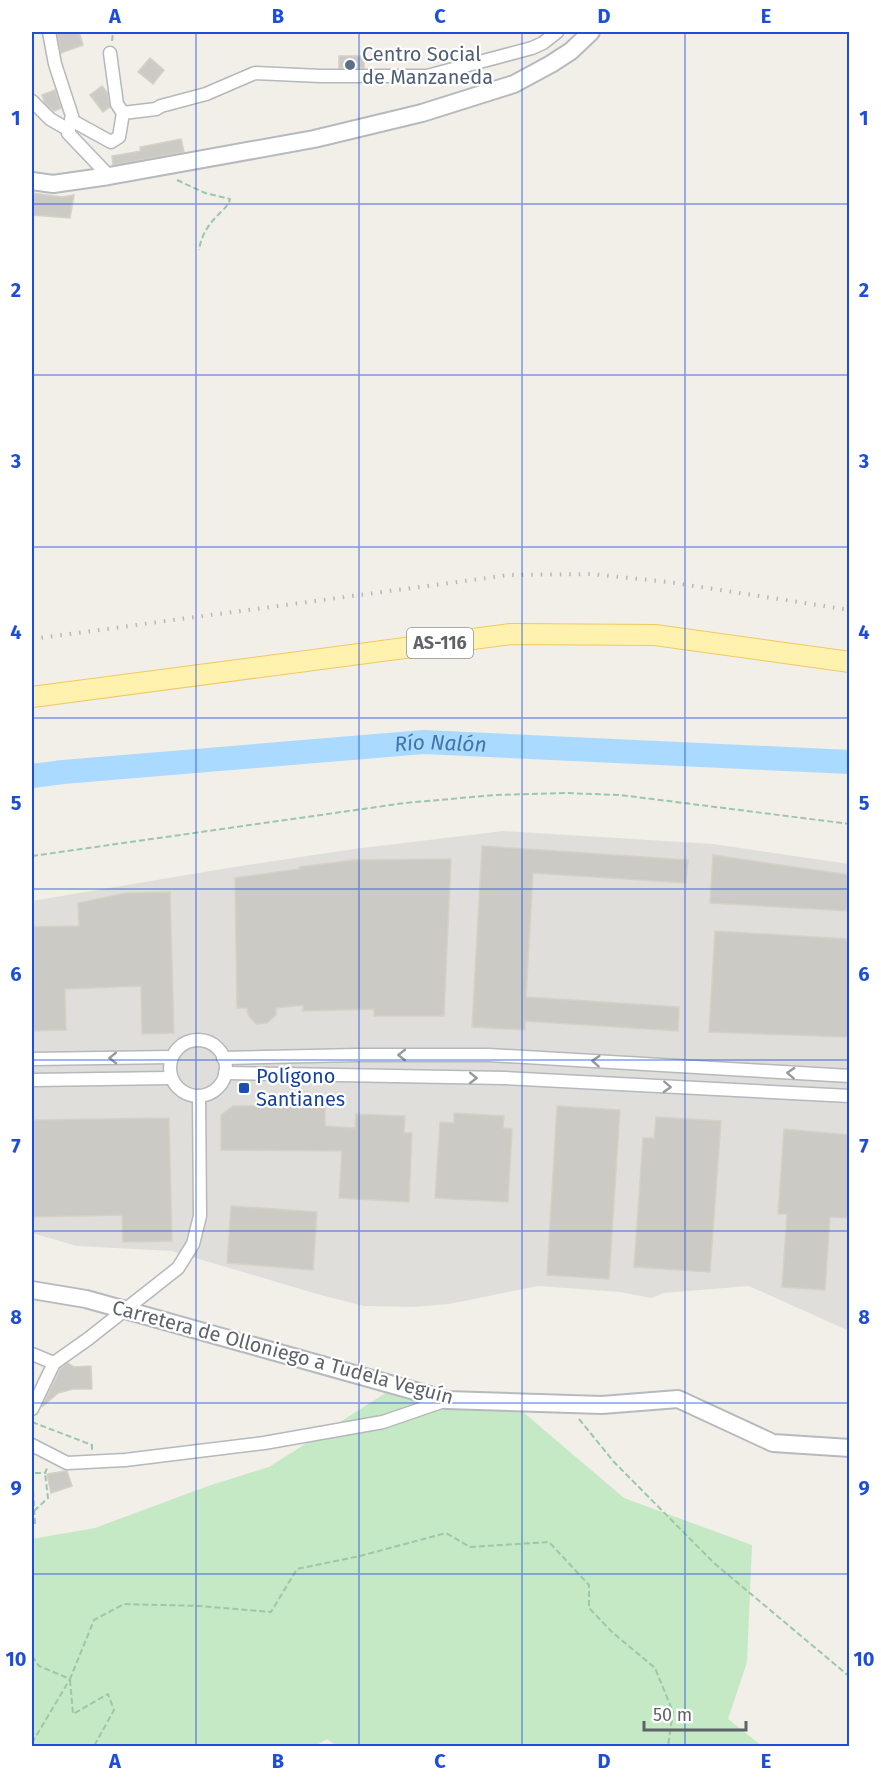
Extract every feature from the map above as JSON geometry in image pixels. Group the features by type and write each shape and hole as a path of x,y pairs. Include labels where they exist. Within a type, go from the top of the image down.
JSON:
{"main road":[{"name":"AS-116","path":"32,697 511,634 655,635 849,662"}],"street":[{"path":"49,32 55,64 72,117 68,133 110,176"},
{"path":"123,113 156,109 206,94 255,73 321,76 427,76 532,48 557,32"},
{"path":"32,181 53,184 110,176 314,140 422,113 514,84 565,55 591,32"},
{"path":"32,101 50,119 111,142 119,137 123,113 117,104 110,53"},
{"path":"194,1040 204,1040 216,1047 223,1058 225,1073 222,1082 215,1090 199,1096 190,1095 181,1090 171,1078 172,1057 180,1046 194,1040"},
{"path":"223,1058 489,1055 849,1076"},
{"path":"32,1059 172,1057"},
{"path":"225,1073 505,1078 849,1096"},
{"path":"32,1080 171,1078"},
{"path":"32,1409 54,1363 178,1268 193,1244 200,1216 199,1096"},
{"name":"Carretera de Olloniego a Tudela Veguín","path":"32,1290 86,1299 124,1309 447,1400 602,1405 678,1399 773,1443 849,1448"},
{"path":"32,1354 54,1363"},
{"path":"32,1445 67,1463 125,1460 264,1443 383,1422 447,1400"}],"path":[{"path":"152,168 205,193 230,199 228,205 206,229 201,238 199,250"},
{"path":"32,856 394,805 495,795 565,793 620,795 849,824"},
{"path":"567,1404 614,1462 714,1563 849,1677"},
{"path":"32,1422 92,1445 91,1462"},
{"path":"34,1511 48,1498 45,1473 53,1456"},
{"path":"36,1524 32,1473 45,1473"},
{"path":"32,1743 70,1679 94,1620 124,1604 200,1606 270,1612 297,1569 360,1556 446,1533 470,1547 549,1542 589,1585 589,1608 612,1632 655,1668 673,1712 668,1746"},
{"path":"32,1656 39,1666 70,1679"},
{"path":"70,1679 73,1714 108,1694 114,1710 94,1746"}],"shaded area":[{"path":"503,831 713,844 849,864 849,1331 749,1286 664,1293 651,1298 620,1292 538,1286 449,1304 414,1307 364,1306 172,1251 77,1246 32,1233 32,901 354,849"}],"green space":[{"path":"403,1382 516,1406 624,1498 752,1545 747,1662 728,1719 762,1746 337,1746 327,1739 315,1746 32,1746 32,1539 95,1528 208,1486 269,1467"}],"building":[{"path":"57,32 79,32 83,45 61,53"},
{"path":"339,56 364,56 364,68 339,68"},
{"path":"150,58 164,70 153,84 138,72"},
{"path":"102,86 107,92 110,107 103,112 90,95"},
{"path":"55,90 61,108 54,111 45,103 42,95"},
{"path":"181,139 184,152 113,165 112,156 141,151 140,147"},
{"path":"32,193 62,197 74,195 70,218 33,215"},
{"path":"482,846 688,860 686,883 533,873 526,997 679,1007 678,1031 525,1021 525,1030 472,1027"},
{"path":"713,855 849,875 849,911 710,903"},
{"path":"451,859 444,1016 374,1016 374,1009 303,1011 303,1005 276,1008 276,1015 267,1023 256,1024 248,1015 247,1008 237,1008 235,878 354,860"},
{"path":"170,892 174,1033 142,1034 141,986 65,989 66,1030 33,1031 32,927 79,926 78,903 126,893"},
{"path":"715,931 849,939 849,1037 709,1032"},
{"path":"233,1106 325,1106 325,1126 355,1128 356,1114 405,1116 404,1133 412,1133 409,1202 339,1198 342,1151 221,1150 221,1115"},
{"path":"557,1106 620,1110 609,1279 547,1275"},
{"path":"454,1113 504,1116 503,1128 512,1129 508,1202 435,1198 440,1122 454,1123"},
{"path":"656,1117 721,1121 710,1272 634,1267 643,1138 654,1138"},
{"path":"169,1118 172,1241 123,1242 122,1215 32,1217 32,1120"},
{"path":"784,1129 849,1135 849,1218 830,1217 825,1290 782,1287 787,1214 778,1214"},
{"path":"231,1206 317,1212 313,1270 227,1263"},
{"path":"68,1363 74,1367 91,1366 92,1389 73,1389 58,1393 42,1407 61,1368"},
{"path":"67,1471 72,1486 51,1493 47,1474"}],"waterway":[{"name":"Río Nalón","path":"32,776 424,742 850,762"}],"railway":[{"path":"32,639 509,575 591,574 668,582 850,610"}],"place":[{"name":"Centro Social de Manzaneda","path":"350,65"},
{"name":"Polígono Santianes","path":"244,1088"}]}
